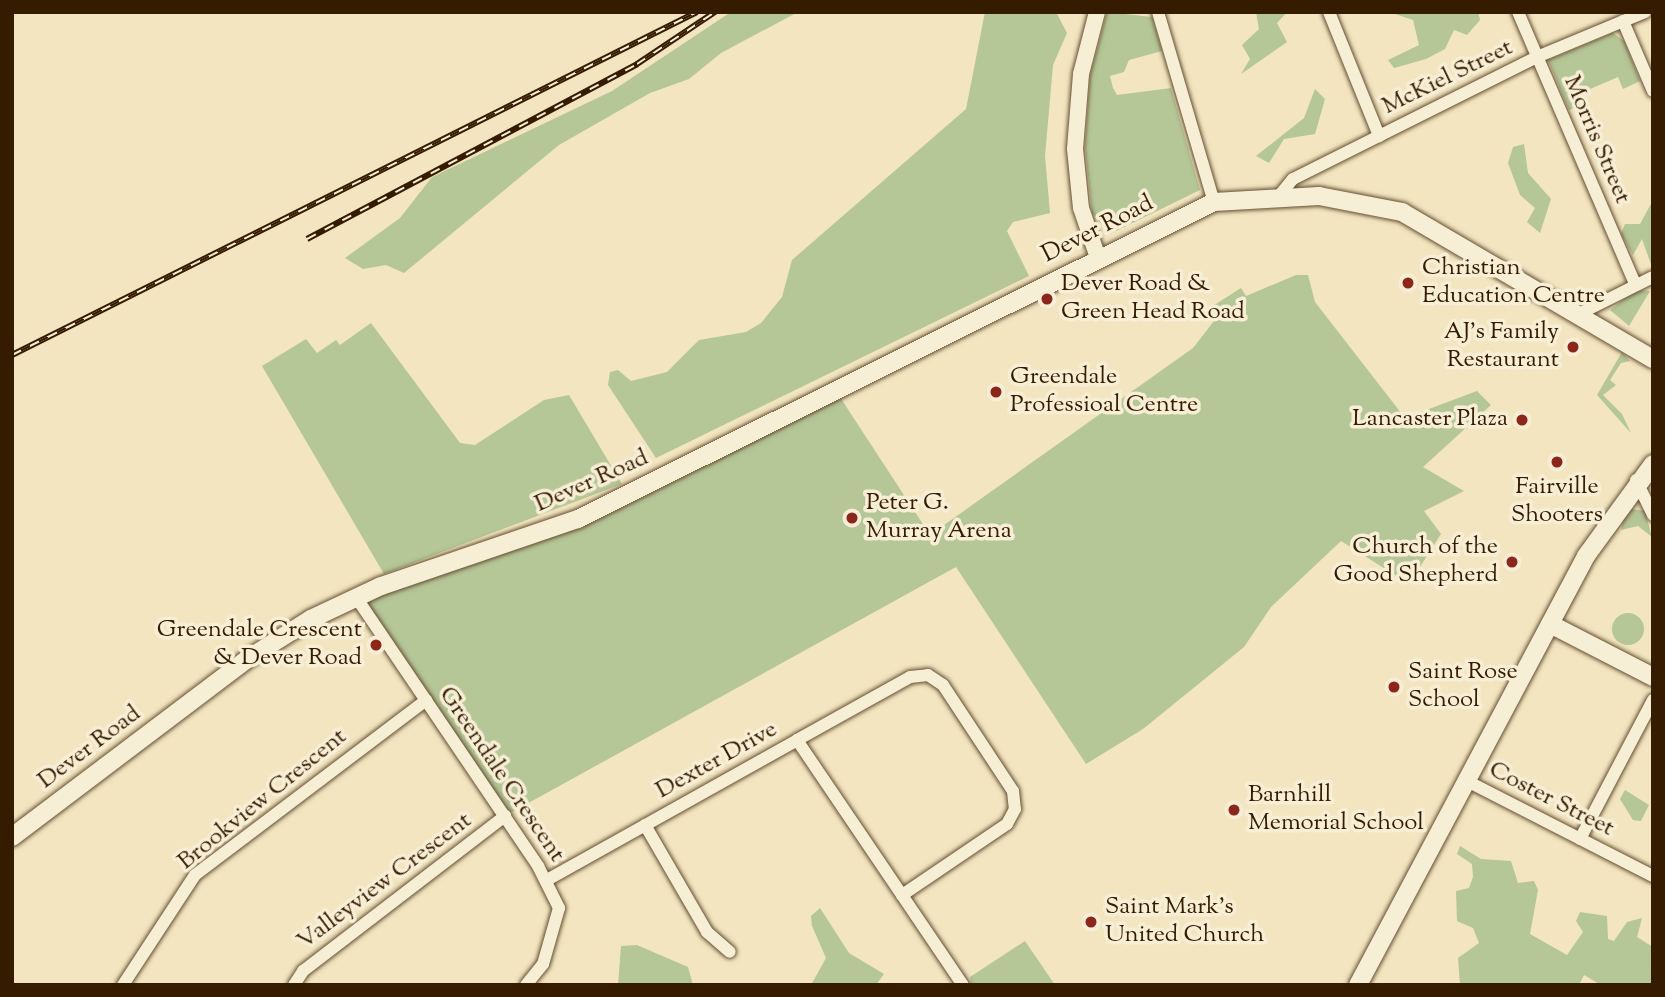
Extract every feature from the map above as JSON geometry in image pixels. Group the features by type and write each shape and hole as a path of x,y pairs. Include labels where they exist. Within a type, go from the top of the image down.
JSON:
{"main road":[{"path":"1214,202 1279,196 1365,202 1419,219 1581,313 1653,359"},
{"name":"Dever Road","path":"12,836 249,658 356,597 578,519 1214,202"},
{"path":"1358,985 1550,624 1635,480 1653,464"},
{"path":"1550,624 1653,677"}],"street":[{"path":"1097,12 1081,74 1075,149 1081,208 1097,258"},
{"path":"1329,12 1379,136"},
{"name":"Morris Street","path":"1518,12 1635,284"},
{"name":"McKiel Street","path":"1279,196 1293,178 1537,57 1645,12"},
{"path":"1162,14 1214,202"},
{"path":"1623,21 1653,91"},
{"path":"1581,313 1653,276"},
{"path":"1635,480 1653,515"},
{"name":"Greendale Crescent","path":"356,597 547,880 559,908 543,964 526,985"},
{"path":"797,740 910,677 928,676 943,685 1013,791 1016,809 1007,824 902,895"},
{"name":"Brookview Crescent","path":"123,985 195,875 426,700"},
{"path":"1580,839 1653,700"},
{"name":"Dexter Drive","path":"547,880 797,740 963,985"},
{"name":"Coster Street","path":"1467,780 1653,876"},
{"name":"Valleyview Crescent","path":"294,985 303,971 505,816"},
{"path":"645,825 707,932 730,952"}],"green space":[{"path":"731,12 798,12 721,53 689,79 650,93 559,145 404,273 386,265 363,269 345,258 400,218 432,177 612,91"},
{"path":"985,12 1056,12 1067,33 1053,65 1045,156 1050,213 1013,222 1007,231 1029,276 656,458 608,385 610,372 618,370 631,381 667,372 699,340 746,332 761,323 782,297 792,260 966,109"},
{"path":"1107,12 1152,17 1162,51 1129,60 1124,72 1110,76 1113,88 1117,95 1171,88 1200,190 1110,234 1092,213 1085,147 1090,76"},
{"path":"1256,12 1287,12 1277,23 1287,42 1241,74 1250,59 1242,45 1259,29"},
{"path":"1389,12 1478,12 1480,20 1467,35 1454,30 1445,49 1426,59 1394,68 1388,60 1419,45 1413,20"},
{"path":"1613,33 1624,41 1640,81 1623,89 1618,77 1583,92 1587,103 1569,110 1548,60"},
{"path":"1315,89 1325,99 1315,134 1284,139 1269,163 1256,156 1304,118"},
{"path":"1524,144 1528,173 1551,199 1540,233 1527,222 1535,208 1520,195 1508,163 1513,147"},
{"path":"1653,200 1653,270 1642,239 1633,255 1621,234 1625,224 1640,224"},
{"path":"1296,275 1308,275 1315,302 1405,418 1477,391 1491,405 1423,467 1464,491 1424,511 1441,534 1409,584 1341,541 1271,607 1244,647 1143,729 1086,764 956,567 505,816 356,597 511,543 836,391 930,535 1193,348 1214,321 1208,309 1241,288 1246,296"},
{"path":"1636,290 1650,291 1629,326 1610,310"},
{"path":"371,323 460,443 475,445 544,400 569,395 622,484 384,574 262,366 306,339 317,353 336,340 340,345"},
{"path":"1622,352 1630,361 1621,363 1610,380 1616,385 1603,395 1622,414 1631,433 1597,395"},
{"path":"1626,508 1645,511 1652,537 1638,526 1621,530"},
{"path":"1628,613 1639,618 1644,629 1639,640 1628,645 1617,640 1612,629 1617,618"},
{"path":"1625,790 1649,805 1641,821 1633,820 1620,799"},
{"path":"1460,846 1481,859 1511,861 1518,883 1534,881 1538,890 1530,934 1567,955 1583,932 1576,921 1580,912 1607,916 1608,939 1614,941 1627,922 1642,918 1637,937 1653,947 1651,985 1601,985 1584,975 1579,985 1460,985 1458,958 1479,943 1473,928 1457,921 1456,891 1469,888 1473,877 1472,864 1457,854"},
{"path":"820,908 849,953 884,974 876,985 811,985 826,958 812,926 811,916"},
{"path":"1025,941 1055,985 971,985 970,977"},
{"path":"637,945 688,967 693,985 618,985 621,946"}],"railway":[{"path":"12,355 697,12"},
{"path":"307,239 637,64 715,12"}],"place":[{"name":"Christian Education Centre","path":"1408,283"},
{"name":"Dever Road & Green Head Road","path":"1047,299"},
{"name":"AJ's Family Restaurant","path":"1573,347"},
{"name":"Greendale Professioal Centre","path":"996,392"},
{"name":"Lancaster Plaza","path":"1522,420"},
{"name":"Fairville Shooters","path":"1557,462"},
{"name":"Peter G. Murray Arena","path":"852,518"},
{"name":"Church of the Good Shepherd","path":"1512,562"},
{"name":"Greendale Crescent & Dever Road","path":"376,645"},
{"name":"Saint Rose School","path":"1394,687"},
{"name":"Barnhill Memorial School","path":"1234,810"},
{"name":"Saint Mark's United Church","path":"1091,922"}]}
